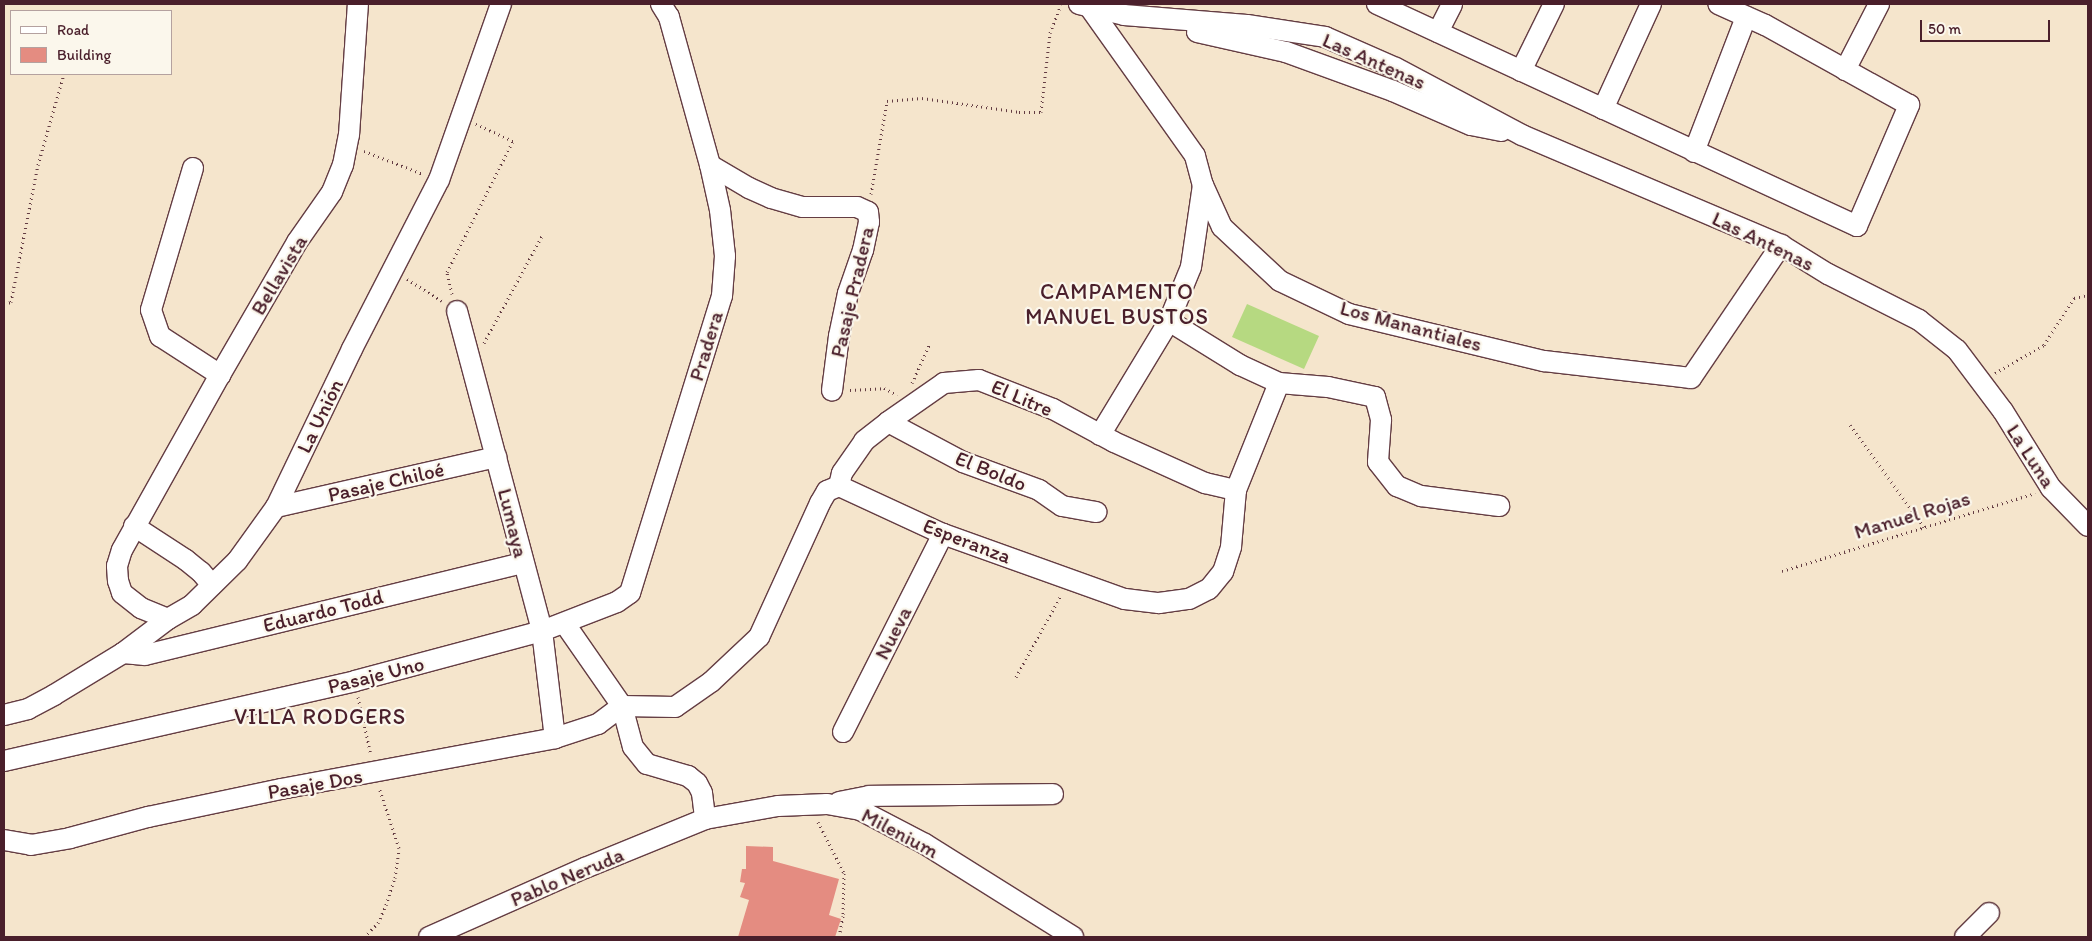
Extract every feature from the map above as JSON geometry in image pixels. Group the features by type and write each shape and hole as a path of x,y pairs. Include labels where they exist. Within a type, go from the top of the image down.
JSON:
{"street":[{"name":"Bellavista","path":"168,619 142,608 122,593 118,581 117,566 134,526 297,242 332,192 344,166 358,4"},
{"name":"La Unión","path":"4,715 28,709 123,653 168,619 192,605 237,562 276,507 352,349 439,180 501,4"},
{"name":"Pradera","path":"542,631 617,602 630,593 640,566 722,296 725,256 720,210 710,165 669,17 661,4"},
{"path":"1377,4 1857,226 1909,105 1746,16 1718,4"},
{"path":"1438,32 1452,4"},
{"path":"1521,71 1554,4"},
{"path":"1603,110 1651,4"},
{"path":"1845,70 1880,4"},
{"name":"Las Antenas","path":"1085,6 1286,52 1393,91 1471,125 1522,135"},
{"name":"Los Manantiales","path":"1085,6 1195,156 1203,184 1222,227 1280,281 1349,314 1544,362 1691,378 1781,245"},
{"name":"Las Antenas","path":"1124,16 1183,12 1247,26 1325,36 1396,68 1522,135 1781,245 1828,274 1919,320 1957,350 1982,380"},
{"path":"1694,152 1746,16"},
{"name":"Pasaje Pradera","path":"710,165 749,188 771,198 804,206 857,207 868,212 869,222 863,250 848,293 839,336 832,391"},
{"path":"194,168 151,310 160,336 220,375"},
{"path":"1100,435 1169,321 1191,267 1203,184"},
{"name":"Lumaya","path":"457,311 522,563 542,631 555,738"},
{"path":"1169,321 1240,365 1279,383 1328,387 1375,397 1381,420 1378,462 1397,486 1421,496 1499,506"},
{"name":"El Litre","path":"838,486 842,474 864,441 888,422 944,383 979,380 1053,409 1100,435 1205,483 1236,490"},
{"name":"La Luna","path":"1982,380 2051,488 2088,526"},
{"name":"Esperanza","path":"838,486 943,534 1125,599 1159,603 1190,599 1209,589 1223,572 1231,547 1236,490 1279,383"},
{"name":"El Boldo","path":"888,422 963,462 1039,490 1062,506 1096,512"},
{"name":"Pasaje Chiloé","path":"276,507 496,457"},
{"path":"622,706 675,708 711,682 759,637 820,503 827,491 838,486"},
{"path":"134,526 194,566 212,585"},
{"name":"Nueva","path":"843,732 943,534"},
{"name":"Eduardo Todd","path":"123,653 145,655 522,563"},
{"path":"564,624 622,706 632,747 647,764 688,776 697,783 702,793 705,819"},
{"name":"Pasaje Uno","path":"4,761 355,681 542,631"},
{"name":"Pasaje Dos","path":"4,840 31,845 70,838 148,817 281,789 555,738 598,724 622,706"},
{"path":"818,804 869,796 1053,794"},
{"name":"Milenium","path":"705,819 778,806 818,804 860,810 925,844 1073,937"},
{"name":"Pablo Neruda","path":"429,937 585,868 705,819"},
{"path":"1965,937 1989,913"}],"path":[{"path":"868,212 887,101 922,98 1019,112 1040,112 1050,34 1061,4"},
{"path":"4,304 11,302 38,165 64,75"},
{"path":"457,311 447,272 513,141 461,117"},
{"path":"347,145 439,180"},
{"path":"472,366 543,234"},
{"path":"392,270 457,311"},
{"path":"1982,380 2044,345 2074,298 2088,294"},
{"path":"832,391 884,388 905,398"},
{"path":"1850,425 1924,527"},
{"name":"Manuel Rojas","path":"1782,571 2051,488"},
{"path":"1016,677 1070,579"},
{"path":"355,681 375,773 399,848 395,878 386,905 378,923 364,937"},
{"path":"818,804 844,873 843,916 839,937"}],"green space":[{"path":"1247,304 1319,336 1304,369 1232,337"}],"building":[{"path":"746,846 773,847 773,861 839,879 829,915 841,919 835,937 738,937 749,900 740,897 745,883 740,882 742,869 746,869"}],"district":[{"name":"CAMPAMENTO MANUEL BUSTOS","path":"1117,304"},
{"name":"VILLA RODGERS","path":"320,717"}]}
